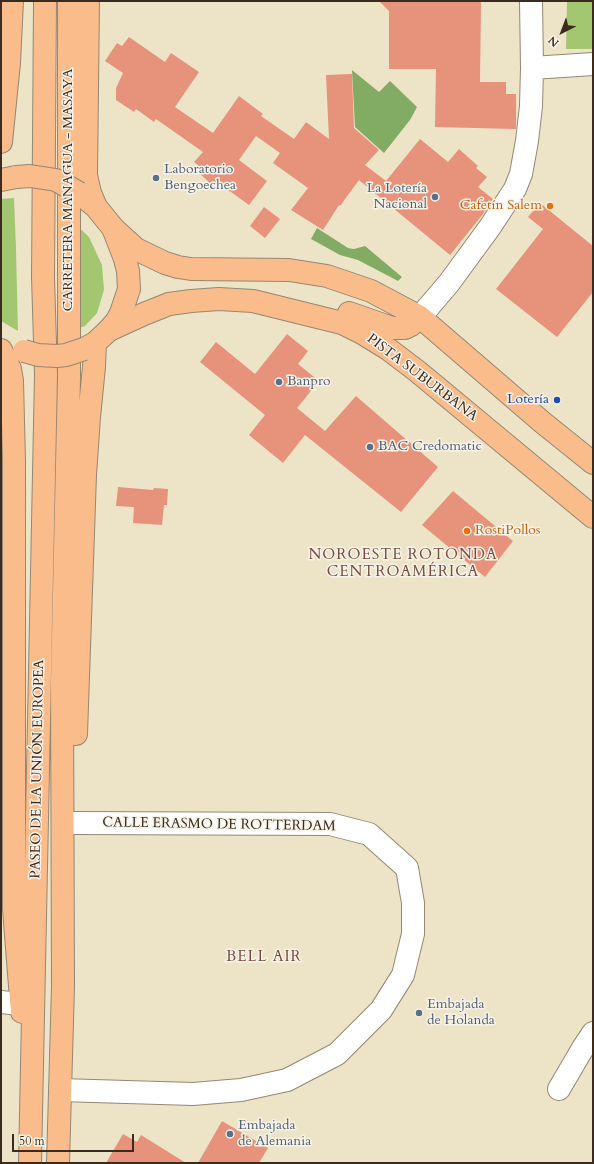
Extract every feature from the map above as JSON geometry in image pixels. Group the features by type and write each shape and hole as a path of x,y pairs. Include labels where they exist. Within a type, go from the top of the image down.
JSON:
{"main road":[{"path":"1,142 9,63 12,1"},
{"name":"CARRETERA MANAGUA - MASAYA","path":"44,1 43,277 46,375"},
{"name":"CARRETERA MANAGUA - MASAYA","path":"69,1 69,379"},
{"path":"88,1 86,175 90,193 96,207"},
{"path":"8,178 37,177 56,180 79,193 96,207 113,228 136,249 165,263 191,269 289,270 327,276 371,291 391,300 420,317 542,422 593,463"},
{"path":"96,341 121,313 129,289 128,271 125,259 120,242 113,228"},
{"name":"PISTA SUBURBANA","path":"1,338 16,348 38,355 66,355 96,341 155,309 180,302 218,299 253,301 342,322 388,349 417,371 593,517"},
{"path":"253,301 311,303 326,306 392,328 405,328 420,317"},
{"name":"PASEO DE LA UNIÓN EUROPEA","path":"62,986 74,891 73,823 85,476 96,341"},
{"path":"1,350 10,369 12,382 14,437 14,909 11,1003 32,1088"},
{"name":"PASEO DE LA UNIÓN EUROPEA","path":"30,1163 46,375"},
{"name":"PASEO DE LA UNIÓN EUROPEA","path":"58,1163 62,986 62,680 69,379"}],"street":[{"path":"420,317 449,283 504,208 515,189 523,166 531,106 531,1"},
{"path":"532,68 593,64"},
{"name":"CALLE ERASMO DE ROTTERDAM","path":"60,1090 193,1094 241,1090 287,1080 337,1054 381,1010 403,975 413,934 413,903 407,868 369,834 330,824 73,823"},
{"path":"558,1089 582,1048 593,1033"}],"green space":[{"path":"567,1 593,1 593,49 566,49"},
{"path":"352,70 379,92 390,81 417,107 410,120 384,153 355,127"},
{"path":"14,198 18,331 1,321 1,199"},
{"path":"70,219 89,237 102,265 104,290 97,313 85,326 69,332"},
{"path":"317,228 348,248 354,249 365,246 402,277 398,281 358,260 340,255 311,239"}],"building":[{"path":"379,1 481,1 480,82 506,82 506,94 516,94 516,129 435,127 436,69 389,69 389,11"},
{"path":"129,37 165,62 171,53 199,72 175,107 213,133 239,96 263,114 261,116 294,139 306,122 329,139 326,75 352,74 354,128 379,150 365,165 386,181 420,139 448,162 459,149 478,166 476,168 487,177 478,187 493,199 483,214 450,255 359,180 340,206 339,205 323,230 291,210 308,188 273,163 280,153 256,136 239,160 267,181 249,205 220,184 218,187 212,182 210,183 200,174 204,170 194,162 203,152 156,119 154,122 136,109 134,112 116,100 116,88 123,73 105,61 117,43 122,46"},
{"path":"540,203 593,246 593,292 557,337 496,289 543,229 528,217"},
{"path":"264,207 280,219 265,238 250,226"},
{"path":"287,334 308,351 298,364 319,381 297,408 325,431 356,396 438,467 401,512 305,435 283,463 249,435 265,415 200,362 216,342 255,374"},
{"path":"118,487 153,490 154,488 168,489 167,505 164,505 162,525 133,523 134,507 116,506"},
{"path":"453,491 513,541 485,577 422,525"},
{"name":"Embajada de Alemania","path":"222,1121 268,1148 259,1163 198,1163"},
{"path":"123,1134 137,1142 141,1135 186,1163 106,1163"}],"place":[{"name":"Laboratorio Bengoechea","path":"156,178"},
{"name":"La Lotería Nacional","path":"435,197"},
{"name":"Cafetín Salem","path":"550,206"},
{"name":"Banpro","path":"279,382"},
{"name":"Lotería","path":"557,400"},
{"name":"BAC Credomatic","path":"370,447"},
{"name":"RostiPollos","path":"467,531"},
{"name":"Embajada de Holanda","path":"419,1013"},
{"name":"Embajada de Alemania","path":"230,1134"}],"district":[{"name":"NOROESTE ROTONDA CENTROAMÉRICA","path":"403,564"},
{"name":"BELL AIR","path":"264,958"}]}
